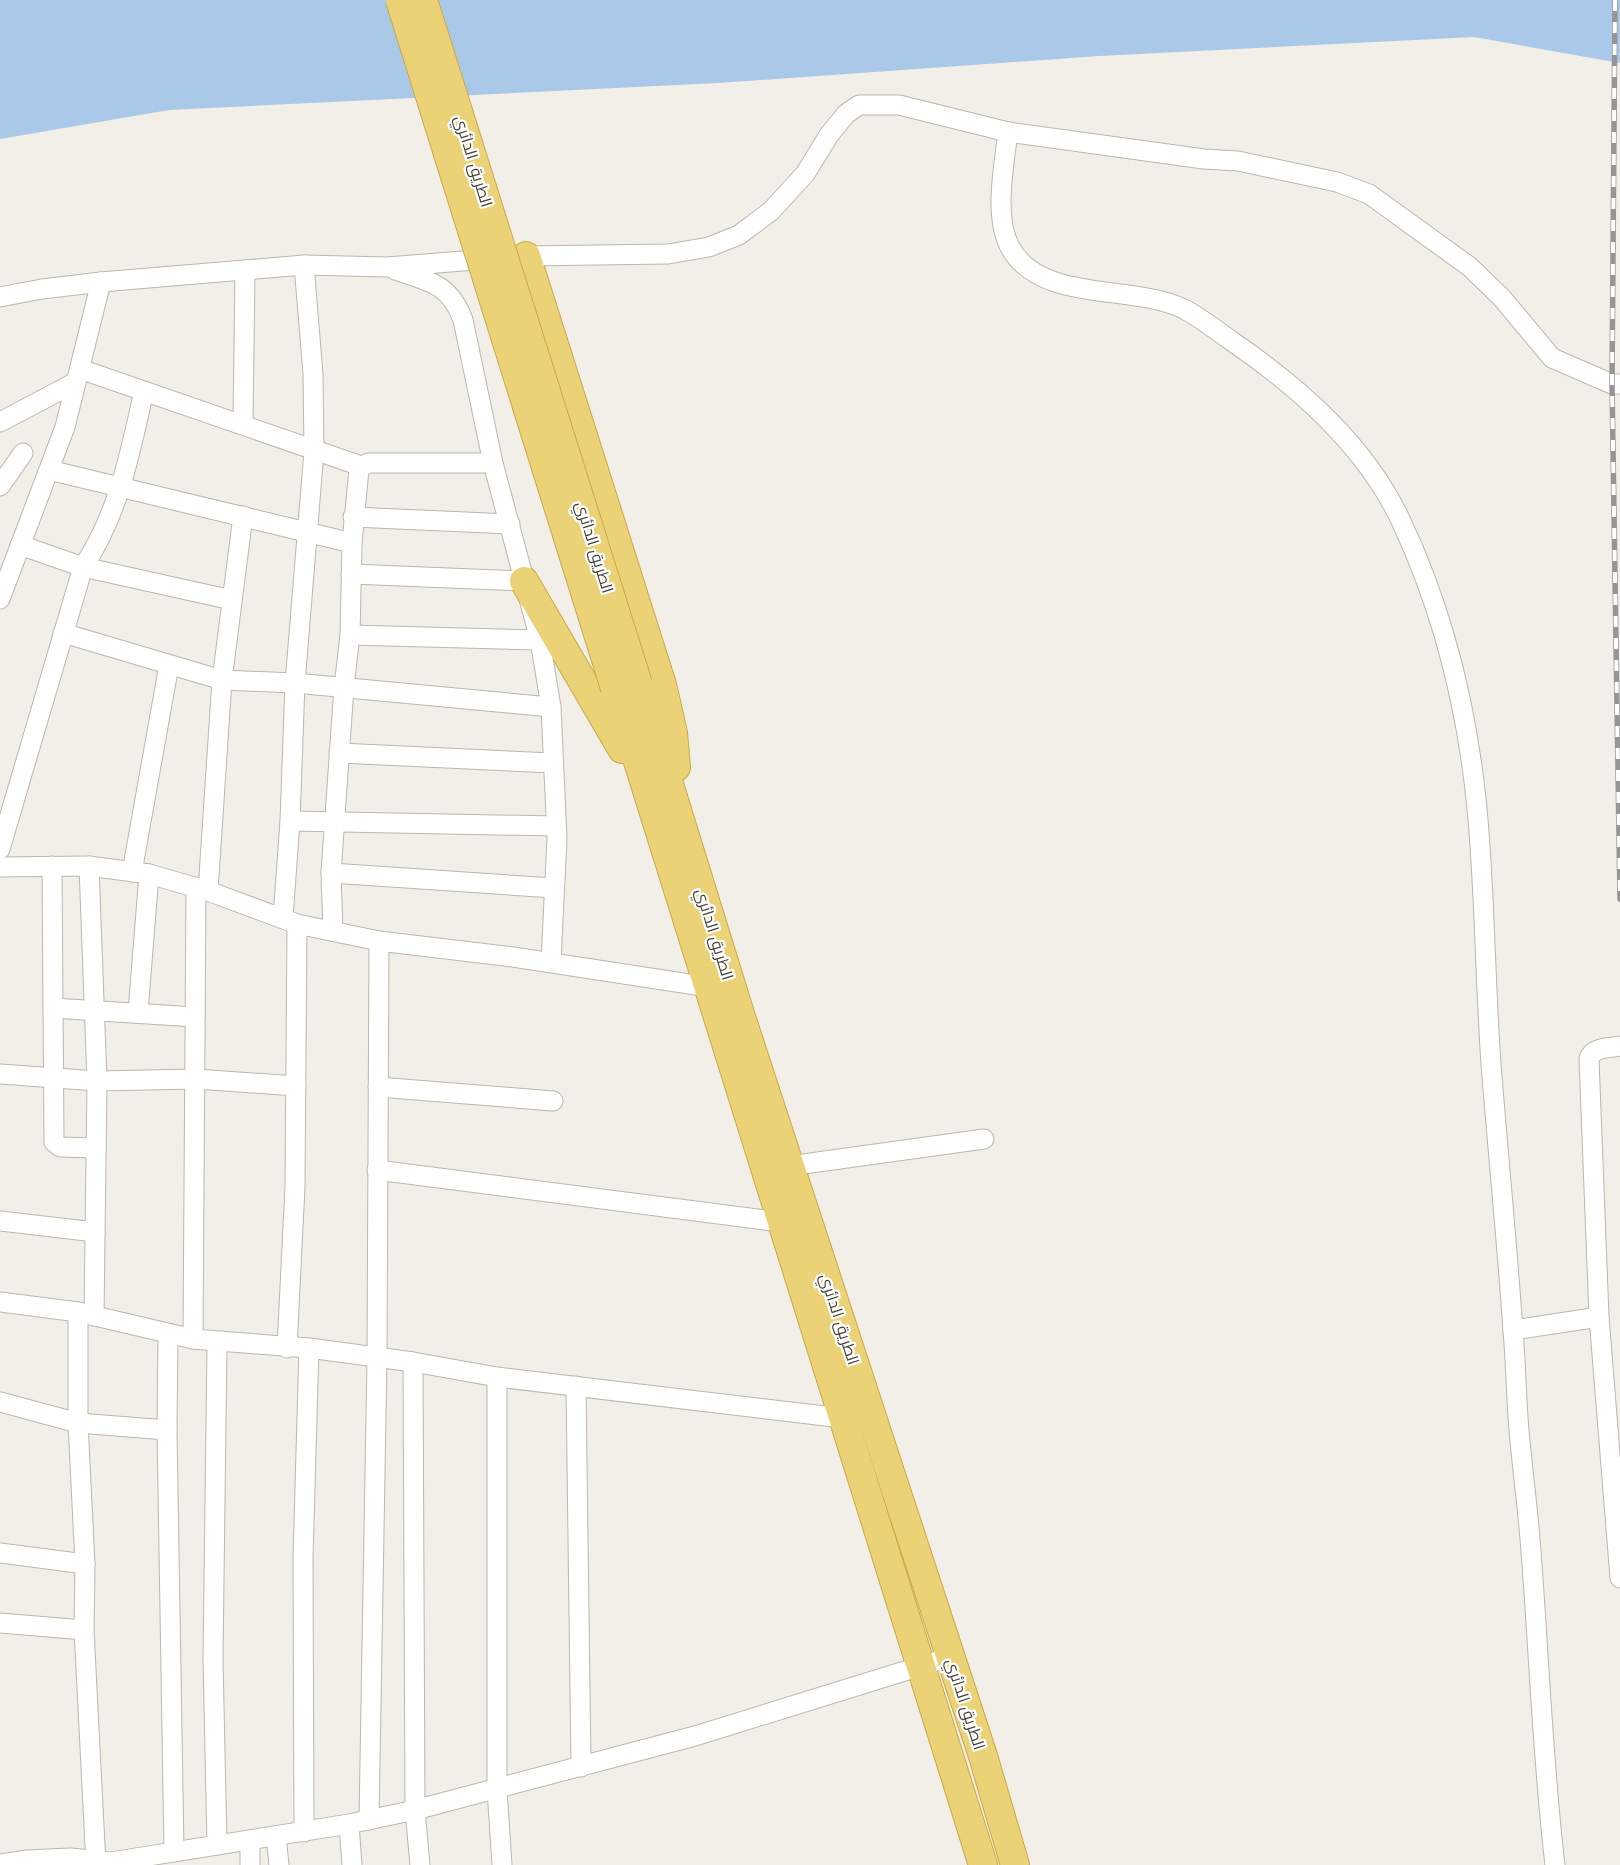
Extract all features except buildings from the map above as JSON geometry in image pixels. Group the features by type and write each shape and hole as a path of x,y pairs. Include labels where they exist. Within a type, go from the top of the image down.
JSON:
{"highway":[{"name":"الطريق الدائري","path":"400,0 626,686"},
{"name":"الطريق الدائري","path":"423,0 659,792 790,1166 950,1657 1015,1865"},
{"path":"526,256 662,685 676,751 659,792"},
{"path":"524,581 659,792"},
{"name":"الطريق الدائري","path":"659,792 709,987 983,1865"}],"street":[{"path":"0,298 42,289 101,282 304,265 387,268 526,256 668,254 709,248 739,234 771,211 805,174 829,135 846,114 859,105 899,105 1008,132 1204,159 1238,161 1337,182 1369,194 1470,267 1502,298 1552,358 1612,384 1620,384"},
{"path":"1008,132 1001,193 1003,225 1008,246 1020,260 1034,272 1061,284 1162,300 1184,309 1260,360 1342,432 1368,465 1397,513 1423,569 1443,628 1458,689 1471,768 1480,844 1491,1062 1519,1428 1530,1538 1539,1686 1555,1865"},
{"path":"287,1348 295,1187 296,1086 290,921 290,820 295,683 314,450 313,374 304,265"},
{"path":"387,268 435,283 449,293 458,306 463,320 493,463 540,640 550,707 556,826 551,962"},
{"path":"243,425 245,270"},
{"path":"1,594 65,427 101,282"},
{"path":"0,422 78,376 144,391 361,466 368,463 493,463"},
{"path":"0,849 83,567 101,538 122,487 144,391"},
{"path":"0,486 24,453"},
{"path":"333,931 331,872 344,687 350,634 353,517 361,466"},
{"path":"49,470 352,543"},
{"path":"193,1340 195,1017 202,889 222,680 243,516"},
{"path":"353,517 510,524"},
{"path":"20,545 83,567 232,600"},
{"path":"351,574 524,581"},
{"path":"63,633 222,680 344,687 550,707"},
{"path":"350,634 540,640"},
{"path":"138,1012 141,873 169,665"},
{"path":"339,753 553,763"},
{"path":"290,820 556,826"},
{"path":"52,866 55,1144 60,1147 96,1148"},
{"path":"89,866 97,1081 95,1232 86,1314 78,1423 85,1564 84,1630 102,1863"},
{"path":"0,867 89,866 141,873 202,889 290,921 379,941 551,962 709,987"},
{"path":"331,872 554,888"},
{"path":"369,1820 377,1358 379,941"},
{"path":"53,1008 195,1017"},
{"path":"1620,1046 1595,1050 1590,1054 1589,1059 1599,1317 1620,1578"},
{"path":"0,1074 97,1081 196,1080 296,1086"},
{"path":"378,1087 553,1101"},
{"path":"790,1166 984,1139"},
{"path":"377,1170 781,1222"},
{"path":"0,1221 95,1232"},
{"path":"0,1302 86,1314 193,1340 287,1348 309,1348 413,1362 497,1377 842,1418"},
{"path":"1513,1330 1543,1327 1599,1317"},
{"path":"168,1334 167,1430 174,1852"},
{"path":"205,1853 213,1659 217,1343"},
{"path":"304,1832 304,1557 309,1348"},
{"path":"413,1362 415,1810 420,1865"},
{"path":"497,1377 497,1789 502,1865"},
{"path":"576,1386 580,1767"},
{"path":"0,1402 78,1423 167,1430"},
{"path":"0,1553 85,1564"},
{"path":"0,1623 84,1630"},
{"path":"0,1864 27,1860 102,1863 132,1862 174,1852 205,1853 250,1840 349,1824 415,1810 695,1736 950,1657"},
{"path":"349,1824 352,1865"},
{"path":"276,1836 279,1865"},
{"path":"250,1840 250,1865"}],"water":[{"path":"0,0 1620,0 1620,63 1474,37 1099,56 718,83 169,110 0,139"}],"railway":[{"path":"1615,0 1612,384 1620,899"}]}
